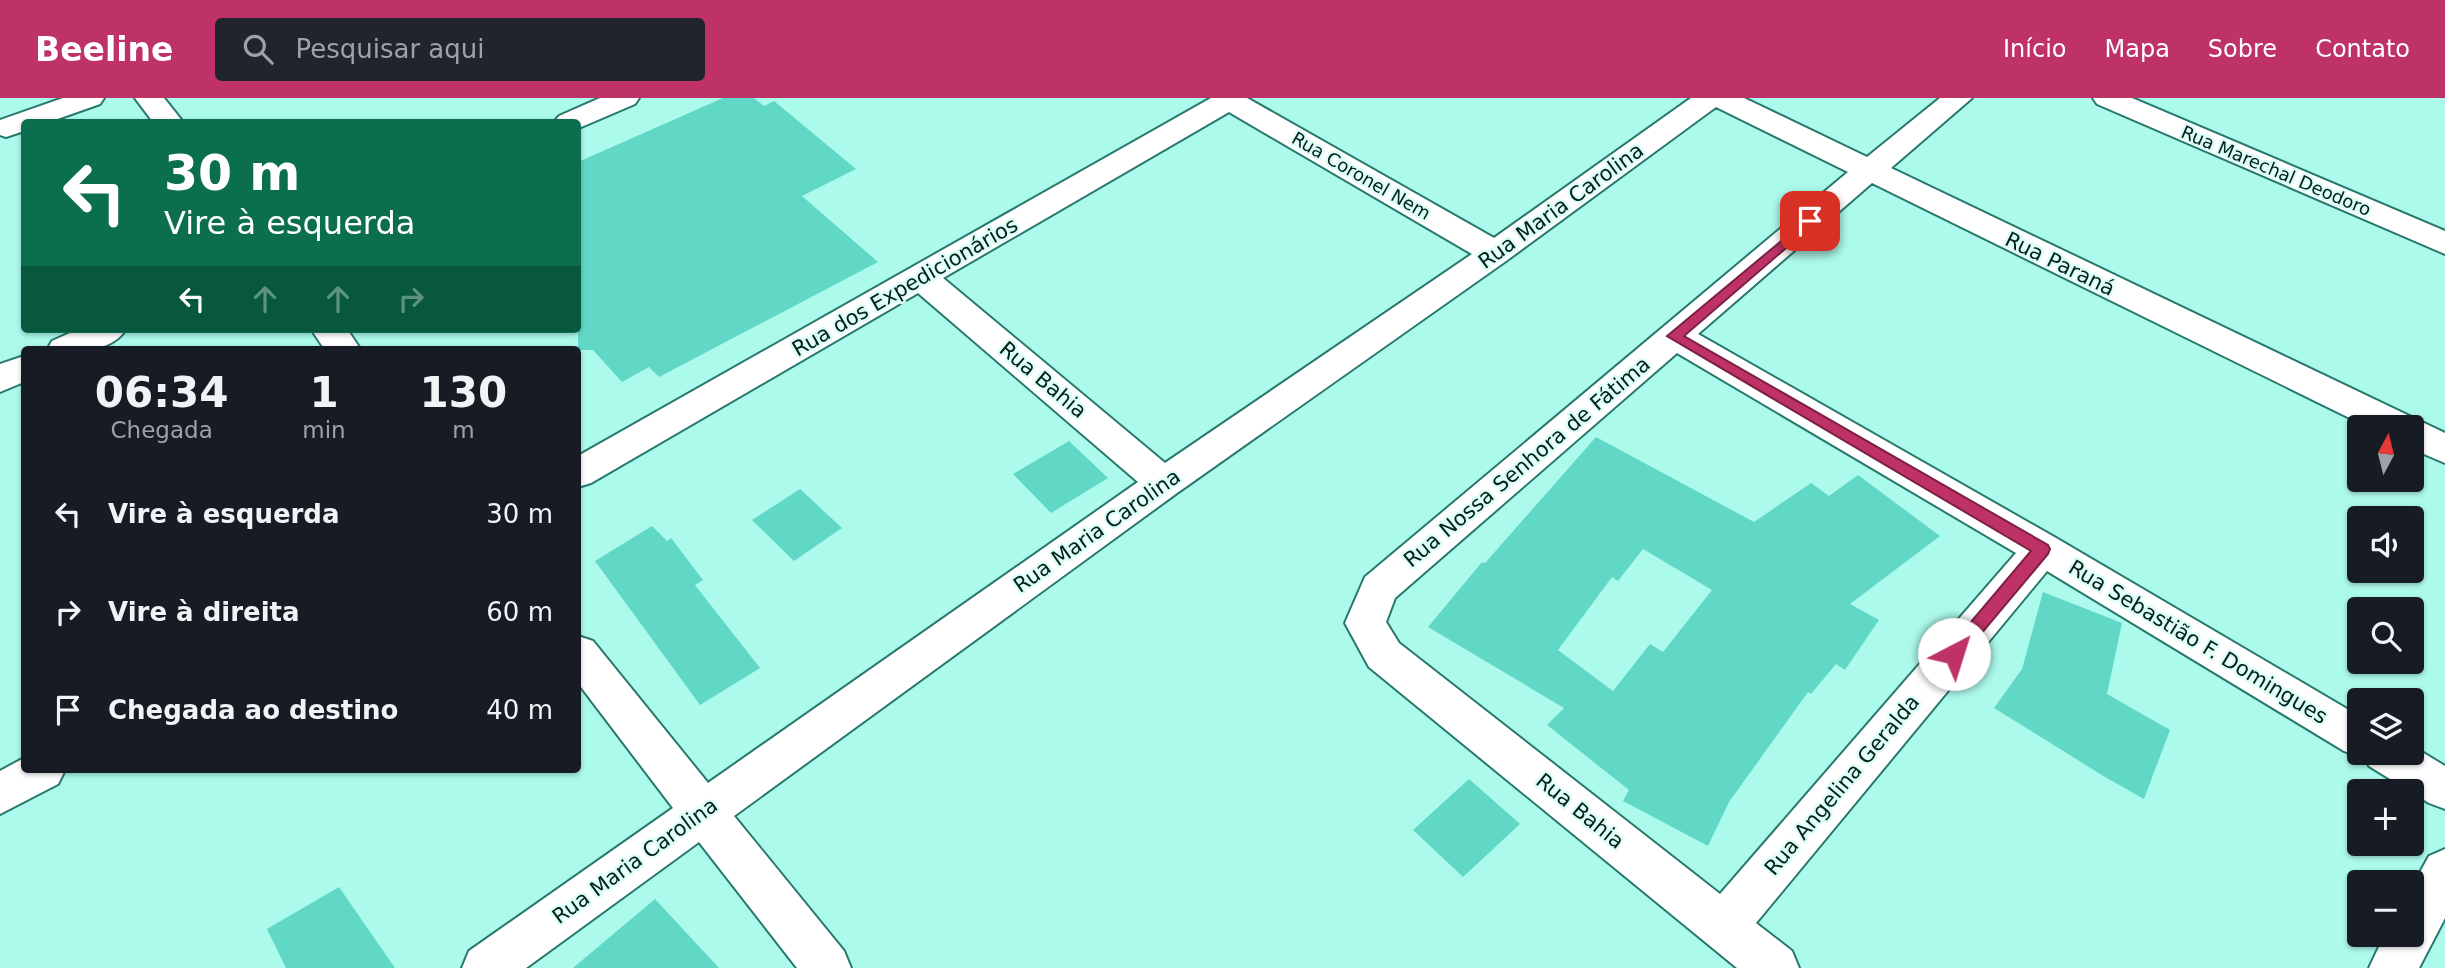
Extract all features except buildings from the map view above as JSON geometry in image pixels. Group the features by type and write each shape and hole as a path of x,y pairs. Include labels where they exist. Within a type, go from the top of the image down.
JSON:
{"street":[{"path":"31,119 90,98"},
{"path":"149,98 166,119"},
{"path":"576,119 625,98"},
{"name":"Rua Maria Carolina","path":"486,968 1164,483 1495,253 1710,98"},
{"name":"Rua Paraná","path":"1721,98 2375,415"},
{"name":"Rua Nossa Senhora de Fátima","path":"1384,655 1365,623 1379,588 1868,171 1958,98"},
{"name":"Rua Marechal Deodoro","path":"2107,98 2445,243"},
{"name":"Rua Coronel Nem","path":"1229,99 1495,253"},
{"name":"Rua dos Expedicionários","path":"581,471 922,278 1229,99"},
{"path":"6,128 21,123"},
{"name":"Rua Bahia","path":"922,278 1164,483"},
{"path":"73,346 100,333"},
{"name":"Rua Sebastião F. Domingues","path":"1674,336 2042,549 2347,731"},
{"path":"0,379 21,369"},
{"path":"2424,439 2445,449"},
{"name":"Rua Angelina Geralda","path":"1723,926 2042,549"},
{"name":"Rua Bahia","path":"1384,655 1775,968"},
{"path":"581,657 827,968"},
{"path":"2405,765 2445,789"},
{"path":"0,794 38,773"},
{"path":"2424,910 2445,871"},
{"path":"2393,968 2404,947"}],"route":[{"path":"1810,221 1674,336 2042,549 1954,654"}]}
